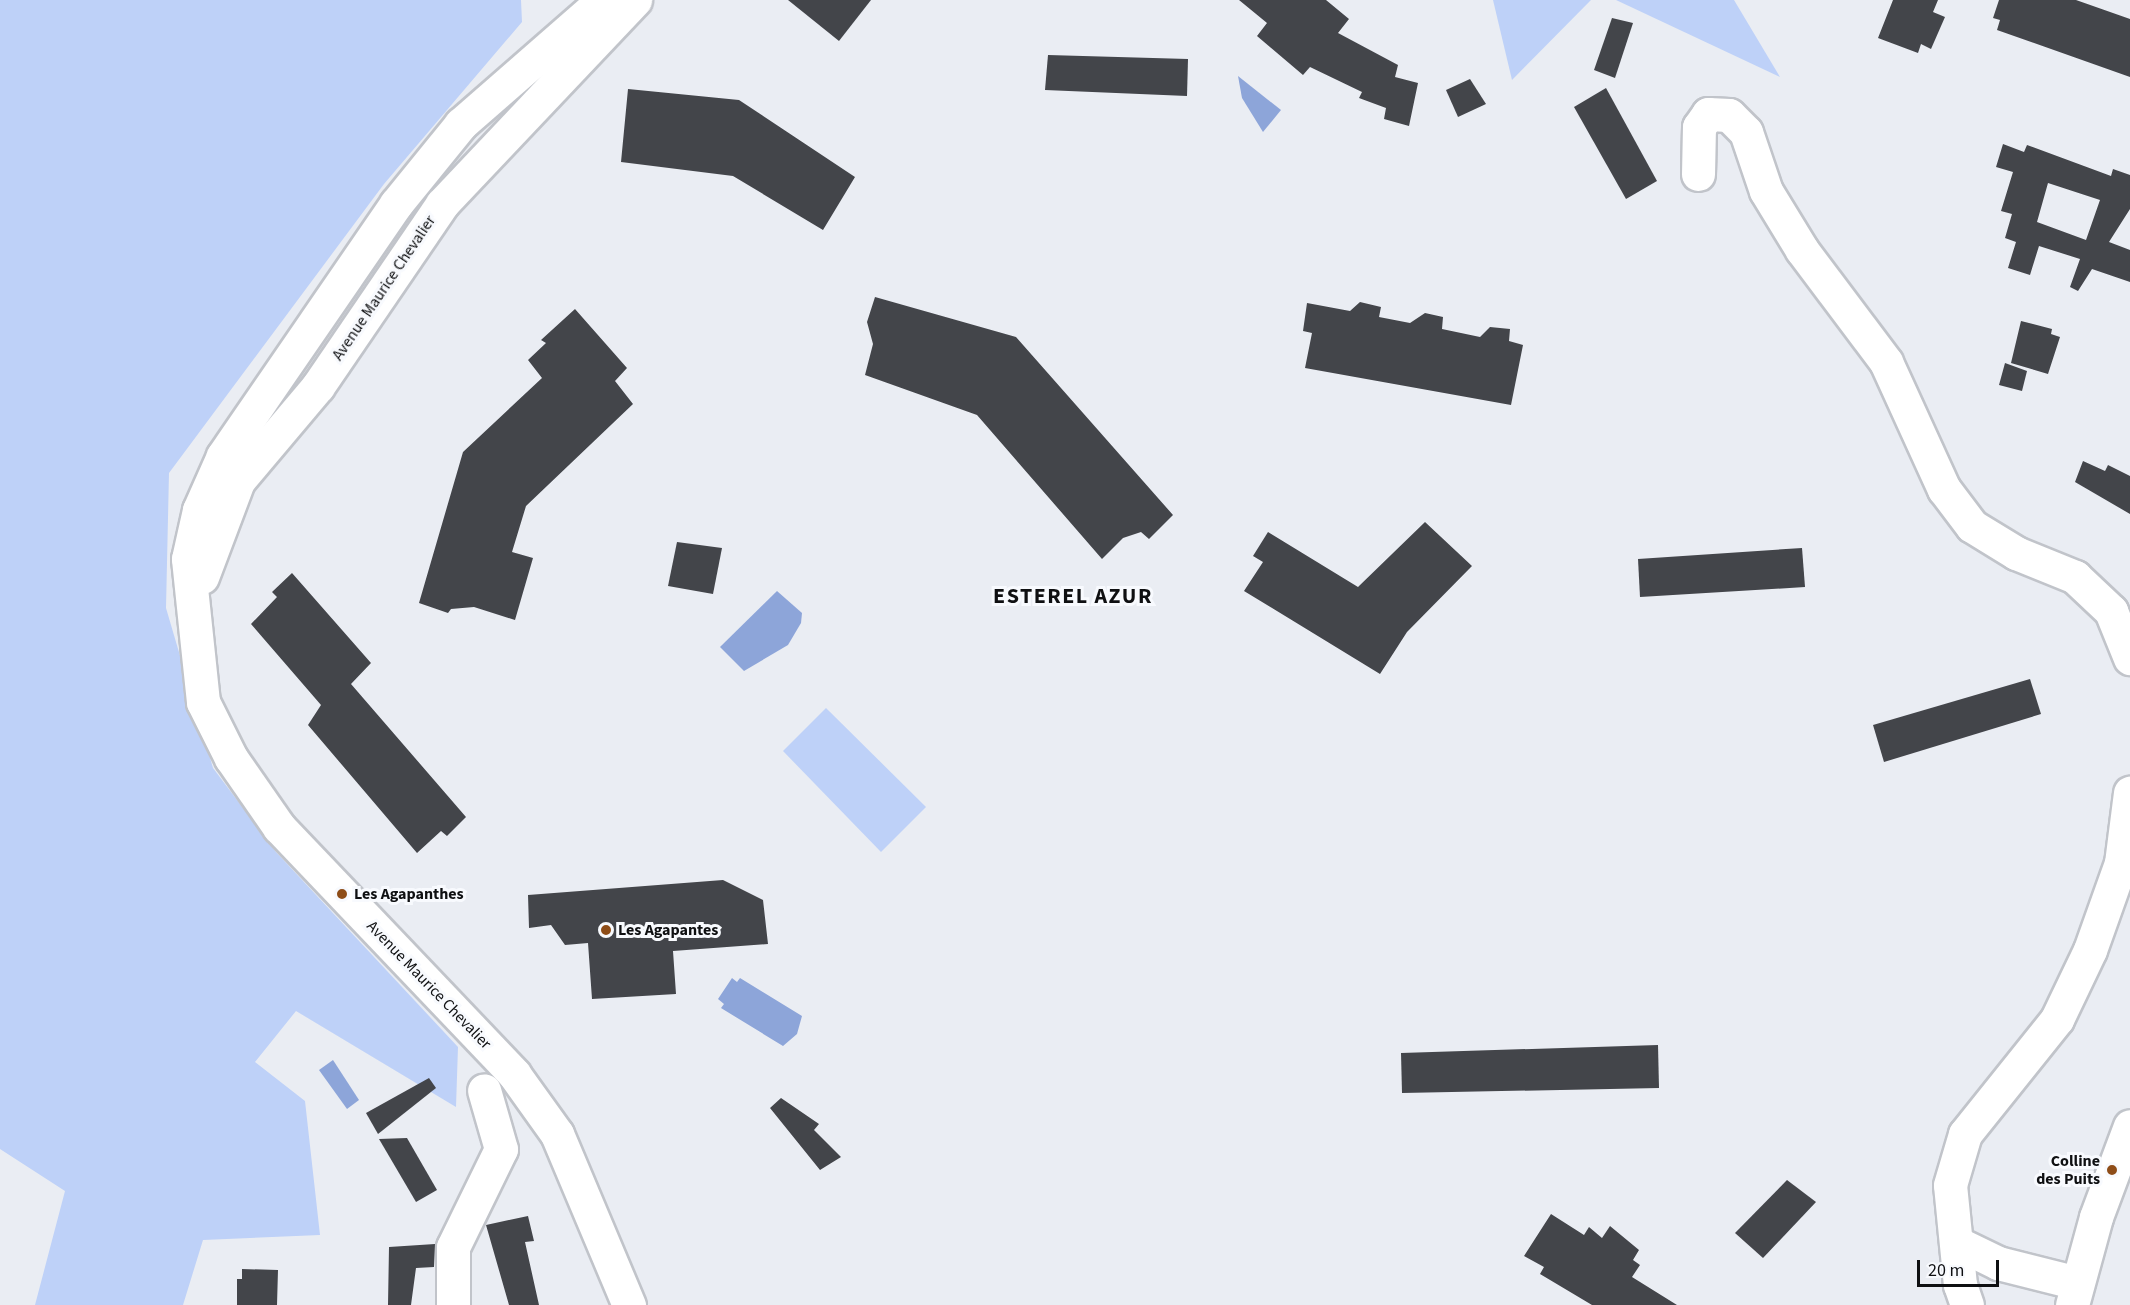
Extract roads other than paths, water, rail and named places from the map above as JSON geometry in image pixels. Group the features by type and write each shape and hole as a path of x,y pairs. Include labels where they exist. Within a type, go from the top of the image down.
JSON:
{"street":[{"name":"Avenue Maurice Chevalier","path":"603,0 461,124 396,204 259,399 223,456 199,510 188,559 190,613 203,702 231,758 279,827 514,1074 557,1134 629,1305"},
{"name":"Avenue Maurice Chevalier","path":"190,613 238,481 318,386 442,204 635,0"},
{"path":"1698,174 1699,127 1708,114 1729,115 1746,132 1766,191 1802,250 1886,362 1951,498 1972,526 2016,553 2075,577 2111,611 2130,658"},
{"path":"1967,1305 1960,1285 1950,1185 1965,1134 2056,1018 2090,950 2121,863 2130,793"},
{"path":"453,1305 453,1246 501,1149 484,1090"},
{"path":"1957,1243 1998,1263 2075,1294 2126,1135 2130,1102"}],"place":[{"name":"Les Agapanthes","path":"342,894"},
{"name":"Les Agapantes","path":"606,930"},
{"name":"Colline des Puits","path":"2112,1170"}],"district":[{"name":"ESTEREL AZUR","path":"1073,597"}]}
